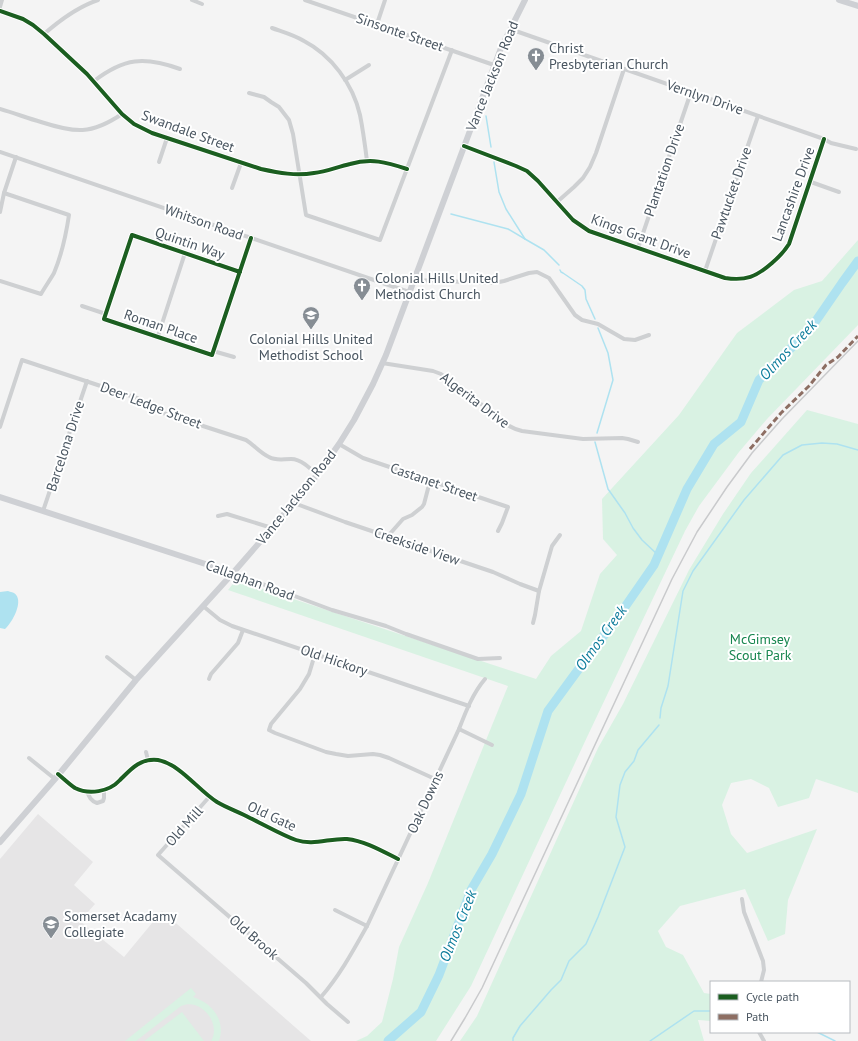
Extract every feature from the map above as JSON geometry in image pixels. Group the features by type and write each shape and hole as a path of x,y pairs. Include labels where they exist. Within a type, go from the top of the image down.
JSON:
{"main road":[{"name":"Vance Jackson Road","path":"0,842 136,680 294,503 317,475 339,444 370,390 382,363 494,65 525,0"},
{"path":"839,0 858,6"},
{"name":"Callaghan Road","path":"0,497 233,573"}],"street":[{"path":"0,7 2,0"},
{"path":"44,34 79,8 97,0"},
{"path":"192,0 202,4"},
{"name":"Sinsonte Street","path":"305,0 494,65"},
{"path":"377,24 385,0"},
{"name":"Swandale Street","path":"0,10 23,19 44,34 94,82 122,114 143,129 241,163 277,173 316,173 349,164 367,161 389,162 407,169"},
{"path":"272,28 294,36 314,47 330,61 345,80 356,101 360,114 367,161"},
{"name":"Vernlyn Drive","path":"510,29 824,139 831,143 856,149"},
{"path":"249,93 264,97 279,107 291,125 306,215 380,240 452,50"},
{"path":"94,82 119,65 134,61 159,62 180,69"},
{"path":"345,80 369,65"},
{"path":"557,202 574,187 590,167 624,69"},
{"name":"Plantation Drive","path":"638,248 691,92"},
{"path":"0,109 58,128 75,130 96,128 122,114"},
{"name":"Pawtucket Drive","path":"705,271 758,116"},
{"path":"159,162 167,138"},
{"name":"Lancashire Drive","path":"781,255 792,237 824,139"},
{"name":"Kings Grant Drive","path":"464,146 527,171 538,180 573,220 583,228 638,248 729,279 748,278 760,273 781,255"},
{"name":"Whitson Road","path":"0,152 409,292"},
{"path":"0,212 4,193 16,158"},
{"path":"232,188 241,163"},
{"name":"Lancashire Drive","path":"811,182 839,192"},
{"path":"0,280 41,294 60,260 68,216 4,193"},
{"name":"Quintin Way","path":"105,317 132,235 240,272"},
{"path":"213,353 251,238"},
{"path":"158,336 185,254"},
{"path":"414,280 500,282 536,272 549,278 575,315 582,320 598,324 624,339 635,340 649,335"},
{"name":"Roman Place","path":"82,306 105,317 158,336 213,353 234,357"},
{"name":"Deer Ledge Street","path":"0,427 22,360 136,398 160,412 246,440 268,457 277,460 292,459 299,461 317,475"},
{"name":"Algerita Drive","path":"382,363 433,371 442,374 493,413 499,420 514,429 573,438 622,438 638,442"},
{"name":"Barcelona Drive","path":"44,511 87,381"},
{"name":"Castanet Street","path":"339,444 363,458 508,507 498,531"},
{"path":"388,536 403,519 412,515 422,507 430,481"},
{"name":"Creekside View","path":"294,503 493,572 539,591"},
{"path":"218,516 227,514 272,528"},
{"path":"533,623 539,591 552,546 560,535"},
{"name":"Callaghan Road","path":"233,573 325,608 386,626 478,658 500,658"},
{"name":"Old Hickory","path":"203,606 226,624 469,706"},
{"path":"209,679 211,674 238,643 243,630"},
{"path":"315,654 309,674 300,689 271,724 269,730 326,752 348,756 373,754 380,755 435,779"},
{"path":"107,657 136,680"},
{"name":"Oak Downs","path":"321,998 342,970 367,926 469,706 479,685 485,678"},
{"path":"459,729 492,745"},
{"path":"29,758 75,788 83,791 99,791 113,786 135,765 148,760 146,752"},
{"name":"Old Gate","path":"148,760 160,760 173,765 218,802 297,840 315,842 340,839 354,840 369,845 398,859"},
{"path":"88,791 89,798 97,803 103,801 104,790"},
{"name":"Old Mill","path":"158,855 210,796"},
{"name":"Old Brook","path":"158,855 306,983 348,1022"},
{"path":"742,899 744,912 763,961 764,970 761,981"},
{"path":"335,910 367,926"}],"shaded area":[{"name":"Somerset Acadamy Collegiate","path":"38,814 93,862 74,885 95,904 80,921 124,957 162,911 311,1041 0,1041 0,859"}],"green space":[{"path":"858,240 858,325 767,419 739,452 699,506 685,531 588,735 471,986 436,1041 356,1041 367,1036 382,1022 393,979 399,947 428,883 508,686 228,590 236,580 536,679 551,656 581,631 600,574 617,555 603,539 602,499 679,415 737,333 794,290 822,281"},
{"name":"McGimsey Scout Park","path":"807,410 858,424 858,793 816,779 809,798 778,807 769,788 751,779 731,783 722,805 731,834 747,853 817,829 788,900 785,934 768,941 745,889 680,906 658,931 666,947 683,955 704,993 710,994 710,1021 698,1020 704,1041 460,1041 477,1016 598,748 623,704 689,570 723,514 751,473"},
{"path":"191,988 196,994 193,997 206,1003 216,1013 221,1026 219,1041 211,1041 214,1034 214,1027 207,1013 202,1008 188,1004 181,1006 136,1041 125,1041"},
{"path":"182,1012 204,1041 144,1041"}],"water":[{"path":"8,591 17,596 18,606 14,617 5,629 0,628 0,592"}],"waterway":[{"path":"486,116 491,147"},
{"path":"494,162 499,192 506,209 525,239 544,250 559,265"},
{"path":"451,214 508,229 525,239"},
{"name":"Olmos Creek","path":"388,1041 421,1012 439,975 471,890 492,854 521,794 548,711 618,617 654,565 687,489 714,444 741,422 759,380 811,328 858,261"},
{"path":"560,270 582,286 585,290 586,299 595,319"},
{"path":"597,433 613,380 608,353 598,328"},
{"path":"595,442 608,489 642,540 658,555"},
{"path":"660,718 661,708 668,686 683,591 693,571 744,500 783,455 802,445 822,443 837,444 858,450"},
{"path":"513,1041 513,1038 520,1026 561,980 569,961 586,944 625,847 616,817 620,785 625,772 634,761 638,750 659,725"},
{"path":"650,1041 694,1011 710,1011"},
{"path":"819,1033 835,1041"}],"railway":[{"path":"451,1041 482,988 672,579 697,532 752,453 782,419 858,341"}],"marked path":[{"path":"750,449 781,413 809,386 826,365 838,357 858,336"}],"cycle path":[{"path":"0,11 23,19 33,25 87,74 122,114 134,124 152,133 261,169 281,173 307,174 327,171 365,161 392,164 407,169"},
{"path":"464,146 527,171 573,220 589,231 725,278 739,279 750,277 761,272 779,256 789,244 824,139"},
{"path":"240,272 132,235 104,319 212,355 251,238"},
{"path":"58,774 75,788 92,792 105,790 115,784 136,765 146,761 158,760 166,762 174,767 217,802 290,838 302,842 341,839 354,840 398,859"}],"place":[{"name":"Christ Presbyterian Church","path":"536,71"},
{"name":"Colonial Hills United Methodist Church","path":"362,301"},
{"name":"Colonial Hills United Methodist School","path":"311,330"},
{"name":"Somerset Acadamy Collegiate","path":"51,939"}]}
